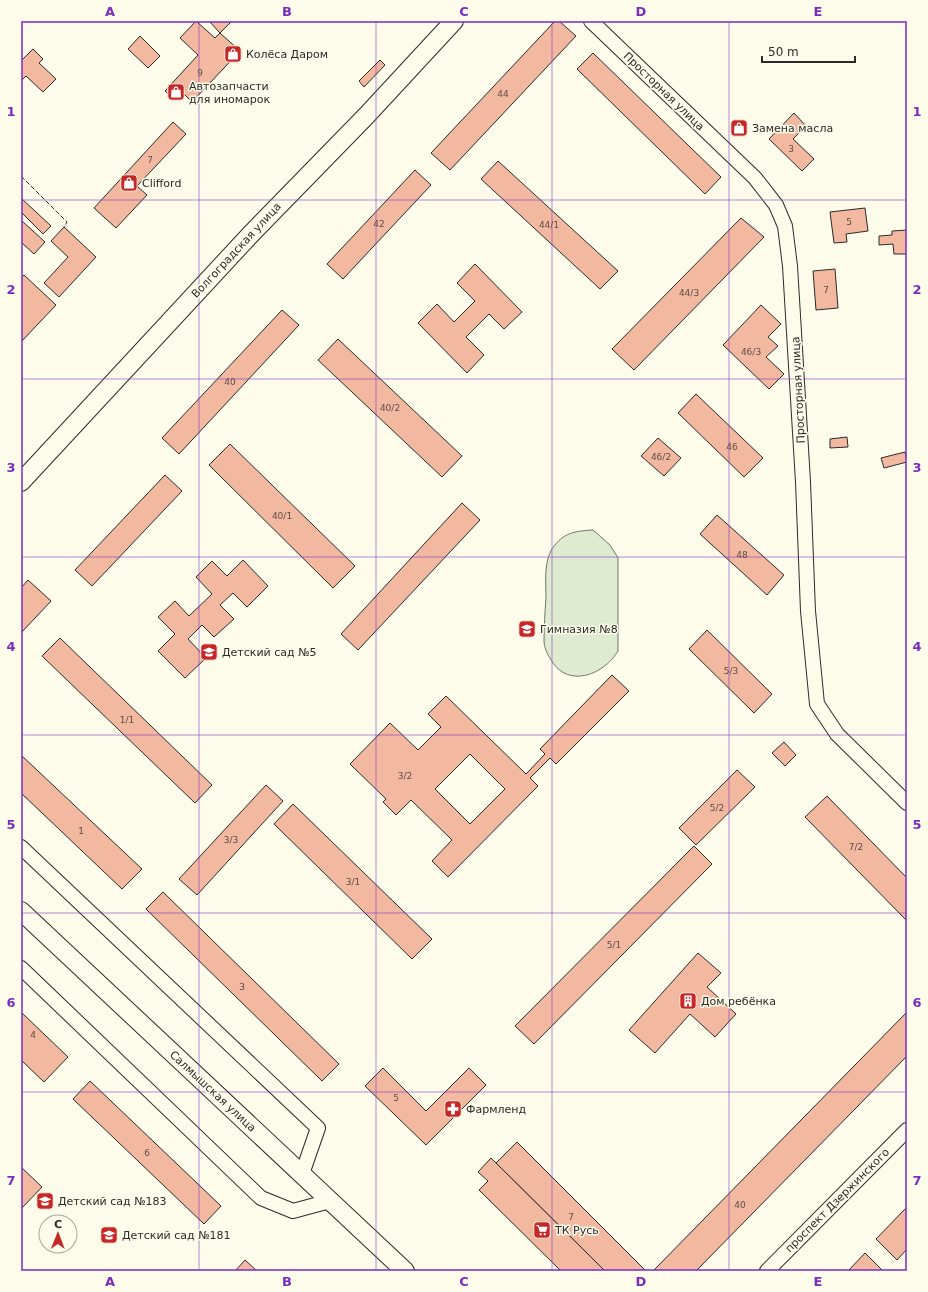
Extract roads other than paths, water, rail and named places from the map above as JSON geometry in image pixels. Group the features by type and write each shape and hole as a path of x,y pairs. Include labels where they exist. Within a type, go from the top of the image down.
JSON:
{"main road":[{"name":"Волгоградская улица","path":"21,482 244,241 367,115 454,21"},
{"name":"Салмышская улица","path":"21,911 405,1271"}],"street":[{"name":"Просторная улица","path":"592,21 755,178 776,205 784,226 790,266 803,482 808,611 817,704 837,734 907,802"},
{"path":"21,847 318,1128 302,1174"},
{"path":"21,968 261,1198 293,1211 330,1201"},
{"name":"проспект Дзержинского","path":"767,1271 907,1130"}],"place":[{"name":"Колёса Даром","path":"233,54"},
{"name":"Автозапчасти для иномарок","path":"176,92"},
{"name":"Замена масла","path":"739,128"},
{"name":"Clifford","path":"129,183"},
{"name":"Гимназия №8","path":"527,629"},
{"name":"Детский сад №5","path":"209,652"},
{"name":"Дом ребёнка","path":"688,1001"},
{"name":"Фармленд","path":"453,1109"},
{"name":"Детский сад №183","path":"45,1201"},
{"name":"ТК Русь","path":"542,1230"},
{"name":"Детский сад №181","path":"109,1235"}]}
